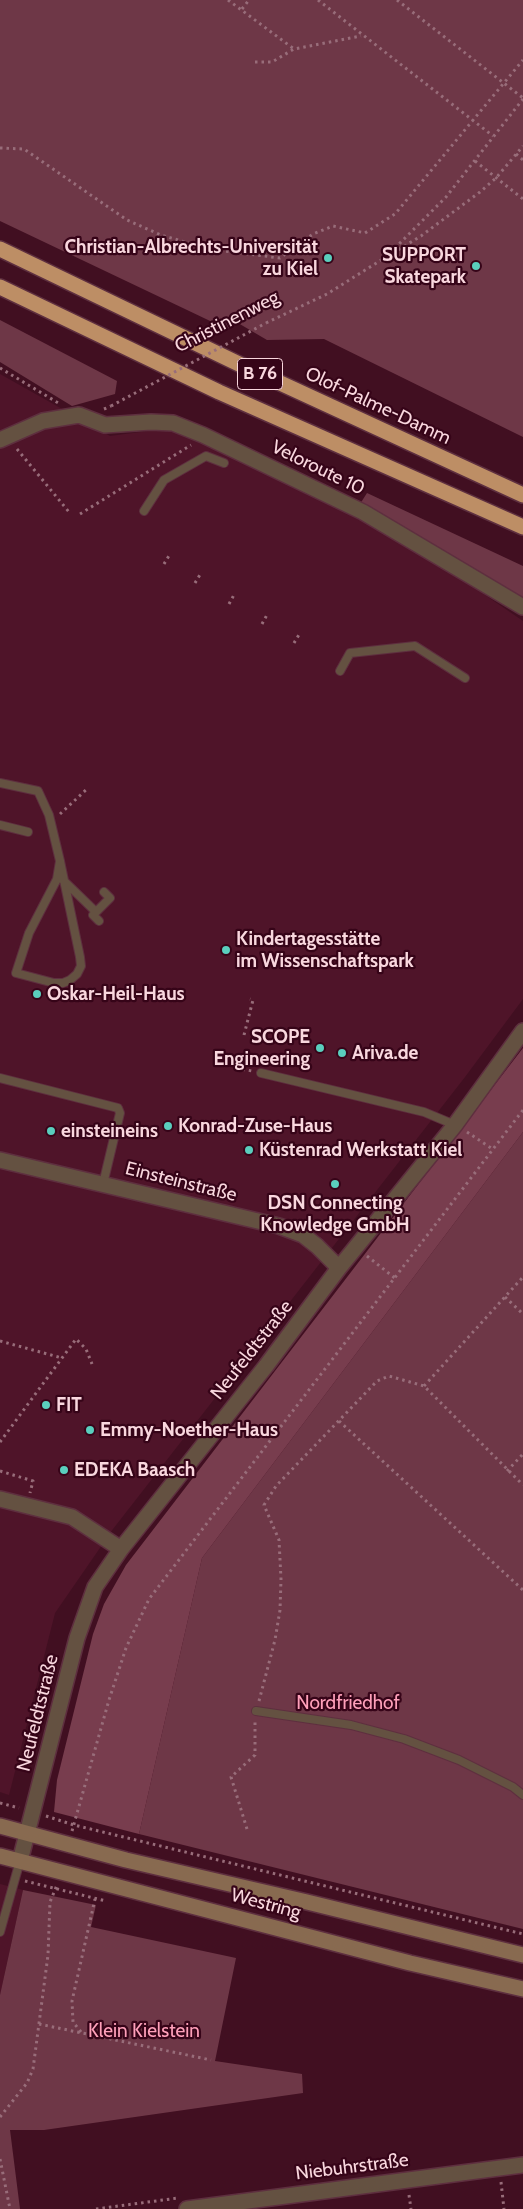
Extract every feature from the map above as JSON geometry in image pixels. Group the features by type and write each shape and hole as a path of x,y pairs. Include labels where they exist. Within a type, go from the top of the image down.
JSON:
{"highway":[{"name":"Olof-Palme-Damm","path":"0,249 239,364 523,495"},
{"name":"B 76","path":"0,287 219,392 523,527"}],"main road":[{"name":"Westring","path":"0,1826 126,1860 523,1955"},
{"name":"Westring","path":"0,1856 400,1960 523,1989"}],"street":[{"name":"Veloroute 10","path":"79,415 99,424 173,423 203,435 363,512 523,607"},
{"path":"7,442 43,421 79,415"},
{"name":"Neufeldtstraße","path":"20,1861 77,1638 96,1587 121,1549 266,1366 339,1268 455,1124 523,1031"},
{"name":"Einsteinstraße","path":"0,1160 279,1226 303,1235 318,1246 339,1268"},
{"path":"0,1499 72,1517 121,1549"},
{"name":"Niebuhrstraße","path":"187,2209 523,2165"}],"lane":[{"path":"144,510 164,480 206,456 224,463"},
{"path":"340,671 350,653 415,646 465,678"},
{"path":"0,783 38,791 49,815 60,861 81,966 76,974 63,983 54,983 16,973 29,933 56,879 60,861"},
{"path":"0,825 28,832"},
{"path":"63,880 101,907"},
{"path":"99,921 93,915 110,898 104,892"},
{"path":"261,1073 424,1112 455,1124"},
{"path":"0,1078 118,1108 120,1113 103,1184"},
{"path":"256,1711 351,1725 404,1739 459,1760 514,1787 523,1795"},
{"path":"0,1932 20,1861"}],"path":[{"path":"228,0 294,49"},
{"path":"242,9 249,0"},
{"path":"318,0 493,136"},
{"path":"397,0 523,99"},
{"path":"255,62 272,62 294,49 362,36"},
{"path":"0,148 24,149 127,220 161,235 209,249 280,258 313,234 333,226 365,233 395,214 523,60"},
{"name":"Christinenweg","path":"111,406 266,323 327,294 386,257 430,215 523,99"},
{"path":"386,257 421,236 496,178 523,146"},
{"path":"516,154 523,160"},
{"path":"475,161 523,199"},
{"path":"0,368 79,415"},
{"path":"80,514 197,441 203,435"},
{"path":"7,442 69,512"},
{"path":"164,564 170,554"},
{"path":"195,583 201,572"},
{"path":"229,604 235,593"},
{"path":"262,624 268,613"},
{"path":"294,643 300,632"},
{"path":"49,815 60,814 87,789"},
{"path":"244,1035 254,1000 250,999"},
{"path":"74,1825 109,1700 126,1648 149,1599 396,1279 523,1110"},
{"path":"455,1124 494,1150"},
{"path":"356,1248 396,1279"},
{"path":"424,1386 523,1277"},
{"path":"505,1297 523,1314"},
{"path":"0,1442 76,1339 86,1349 92,1364"},
{"path":"0,1341 62,1358"},
{"path":"247,1829 231,1777 254,1755 256,1711 275,1640 280,1610 279,1540 264,1505 276,1486 377,1381 389,1376 424,1386 523,1485"},
{"path":"339,1421 523,1590"},
{"path":"507,1471 523,1454"},
{"path":"0,1471 33,1481 26,1506"},
{"path":"33,1811 74,1825 523,1934"},
{"path":"0,2117 27,2083 33,2069 48,1955 50,1902 60,1871"},
{"path":"81,2032 73,2022 72,2001 95,1898"},
{"path":"39,2024 211,2060"},
{"path":"0,2159 10,2209"},
{"path":"501,2182 504,2209"},
{"path":"409,2194 411,2209"}],"shaded area":[{"path":"0,374 110,436 163,429 185,433 338,506 453,573 523,621 523,999 465,1077 113,1529 55,1613 9,1795 0,1792"},
{"path":"523,1048 523,1132 202,1558 139,1834 54,1812 57,1780 93,1634 104,1604 126,1565"},
{"path":"0,1884 23,1890 0,1995"}],"green space":[{"name":"Christian-Albrechts-Universität zu Kiel","path":"0,0 523,0 523,437 324,339 267,340 238,323 227,329 0,221"},
{"path":"0,320 117,381 115,394 72,406 0,362"},
{"path":"367,493 523,566 523,599 360,504"},
{"name":"Nordfriedhof","path":"523,1132 523,1929 139,1834 202,1558"},
{"name":"Klein Kielstein","path":"23,1890 96,1905 91,1927 236,1958 215,2061 302,2074 303,2093 44,2130 10,2130 20,2209 0,2209 0,1995"}],"place":[{"name":"Christian-Albrechts-Universität zu Kiel","path":"328,258"},
{"name":"SUPPORT Skatepark","path":"476,266"},
{"name":"Kindertagesstätte im Wissenschaftspark","path":"226,950"},
{"name":"Oskar-Heil-Haus","path":"37,994"},
{"name":"SCOPE Engineering","path":"320,1048"},
{"name":"Ariva.de","path":"342,1053"},
{"name":"Konrad-Zuse-Haus","path":"168,1126"},
{"name":"einsteineins","path":"51,1131"},
{"name":"Küstenrad Werkstatt Kiel","path":"249,1150"},
{"name":"DSN Connecting Knowledge GmbH","path":"335,1184"},
{"name":"FIT","path":"46,1405"},
{"name":"Emmy-Noether-Haus","path":"90,1430"},
{"name":"EDEKA Baasch","path":"64,1470"}]}
